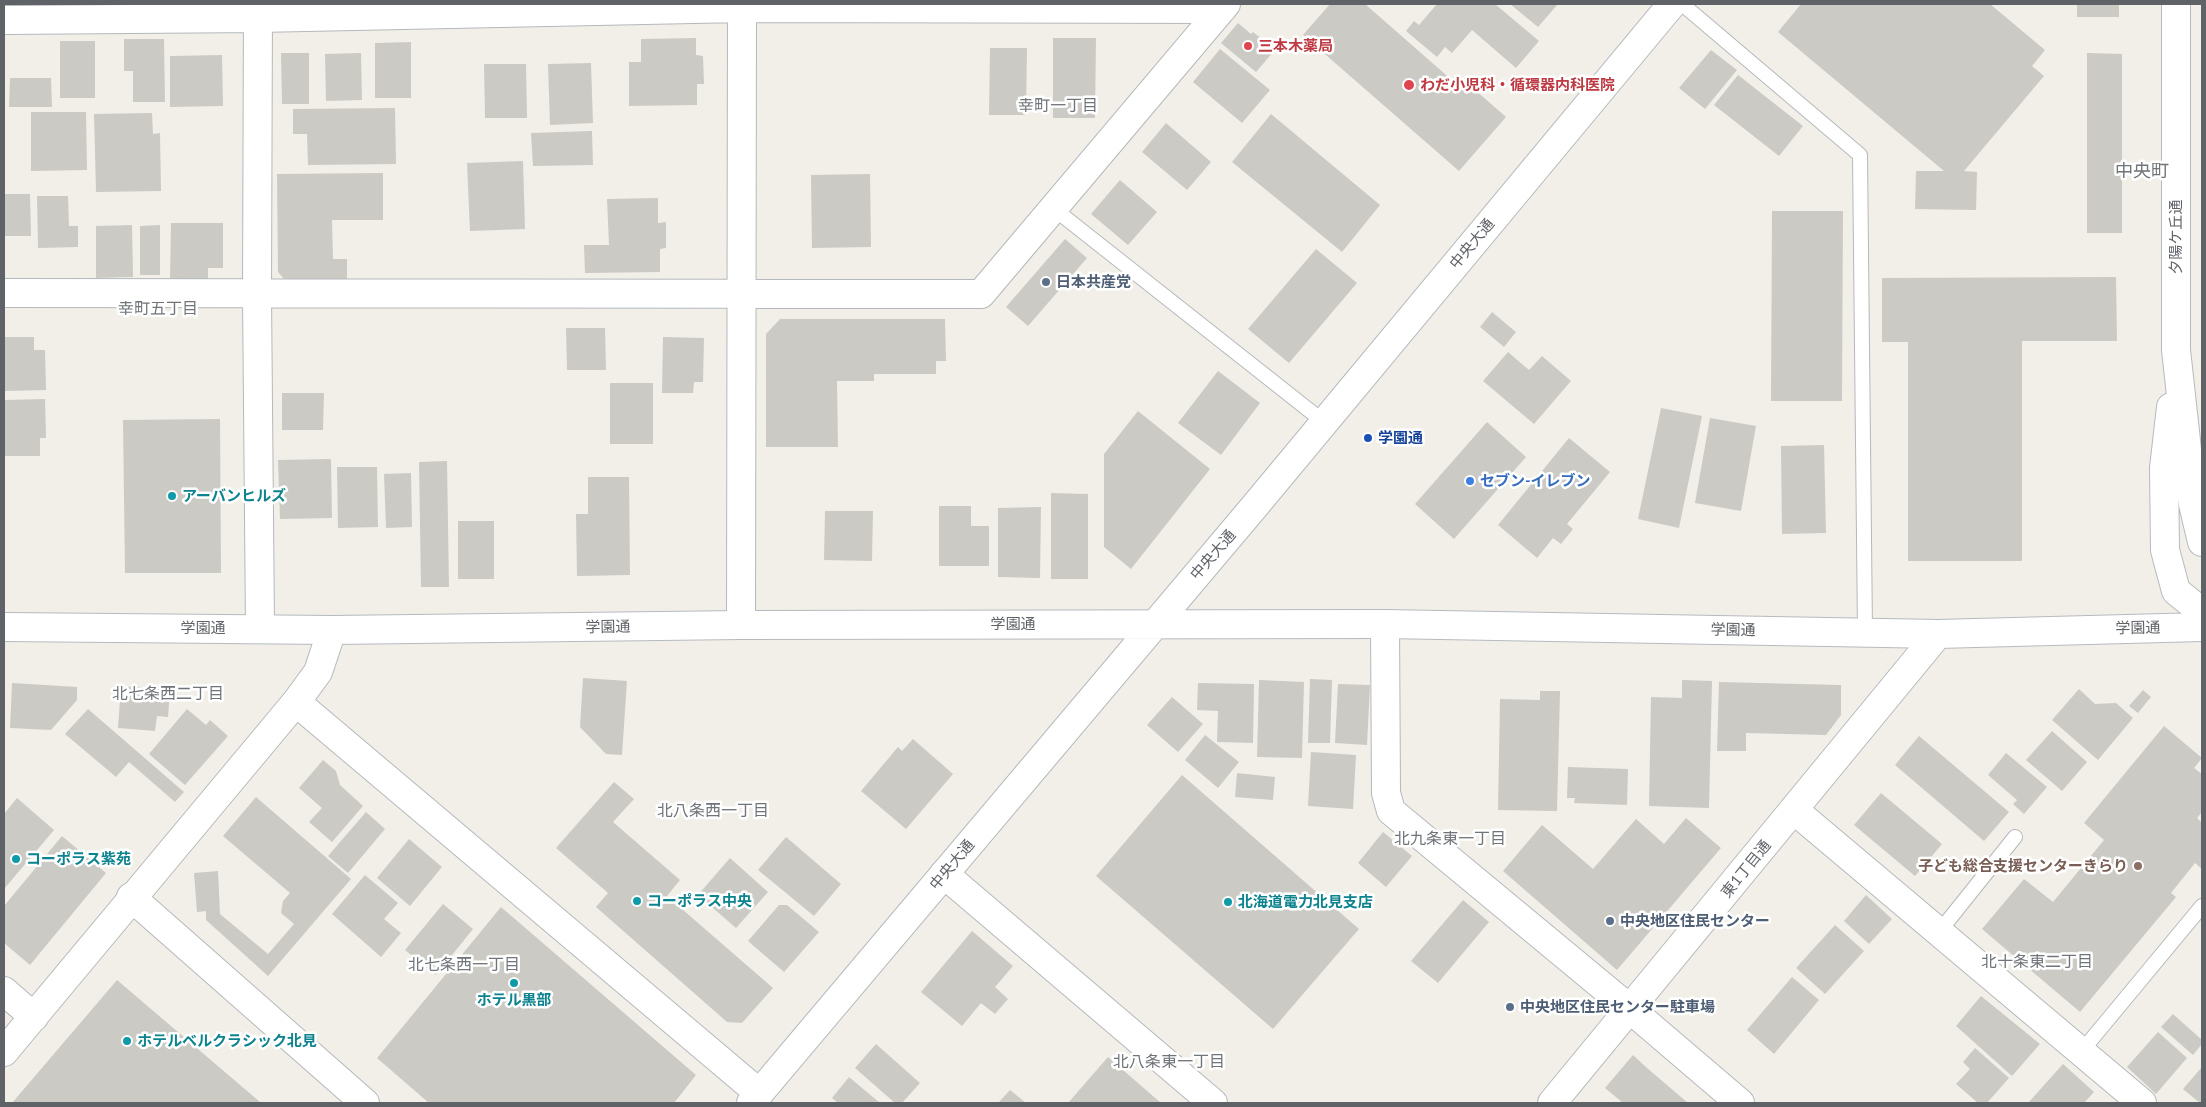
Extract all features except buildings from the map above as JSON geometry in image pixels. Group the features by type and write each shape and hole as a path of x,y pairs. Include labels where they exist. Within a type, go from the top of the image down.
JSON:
{"street":[{"name":"中央大通","path":"755,1098 1324,422 1672,4"},
{"name":"夕陽ケ丘通","path":"2176,4 2176,350 2164,468 2165,550 2176,591 2202,612"},
{"path":"21,14 742,6 1224,6"},
{"path":"741,625 742,6"},
{"path":"4,293 981,294 1224,6"},
{"path":"258,11 257,294 260,628"},
{"name":"夕陽ケ丘通","path":"2176,350 2193,504 2202,542"},
{"name":"学園通","path":"4,627 332,630 741,625 1385,624 1938,634 2202,626"},
{"path":"1385,624 1386,793 1391,811 1630,1009 1740,1103"},
{"path":"4,1052 131,897 296,702 318,672 332,630"},
{"name":"東1丁目通","path":"1552,1103 1938,634"},
{"path":"296,702 755,1098"},
{"path":"1794,810 2142,1103"},
{"path":"944,874 1213,1103"},
{"path":"131,897 365,1103"},
{"path":"4,991 34,1017"}],"lane":[{"path":"1682,4 1860,155 1865,632"},
{"path":"1053,208 1324,422"},
{"path":"1939,932 2015,837"},
{"path":"2081,1052 2202,906"}],"place":[{"name":"三本木薬局","path":"1248,46"},
{"name":"わだ小児科・循環器内科医院","path":"1409,85"},
{"name":"日本共産党","path":"1046,282"},
{"name":"学園通","path":"1368,438"},
{"name":"セブン-イレブン","path":"1470,481"},
{"name":"アーバンヒルズ","path":"172,496"},
{"name":"コーポラス紫苑","path":"16,859"},
{"name":"子ども総合支援センターきらり","path":"2138,866"},
{"name":"コーポラス中央","path":"637,901"},
{"name":"北海道電力北見支店","path":"1228,902"},
{"name":"中央地区住民センター","path":"1610,921"},
{"name":"ホテル黒部","path":"514,983"},
{"name":"中央地区住民センター駐車場","path":"1510,1007"},
{"name":"ホテルベルクラシック北見","path":"127,1041"}],"district":[{"name":"幸町一丁目","path":"1058,106"},
{"name":"中央町","path":"2142,171"},
{"name":"幸町五丁目","path":"158,309"},
{"name":"北七条西二丁目","path":"168,694"},
{"name":"北八条西一丁目","path":"713,811"},
{"name":"北九条東一丁目","path":"1450,839"},
{"name":"北十条東二丁目","path":"2037,962"},
{"name":"北七条西一丁目","path":"464,965"},
{"name":"北八条東一丁目","path":"1169,1062"}]}
